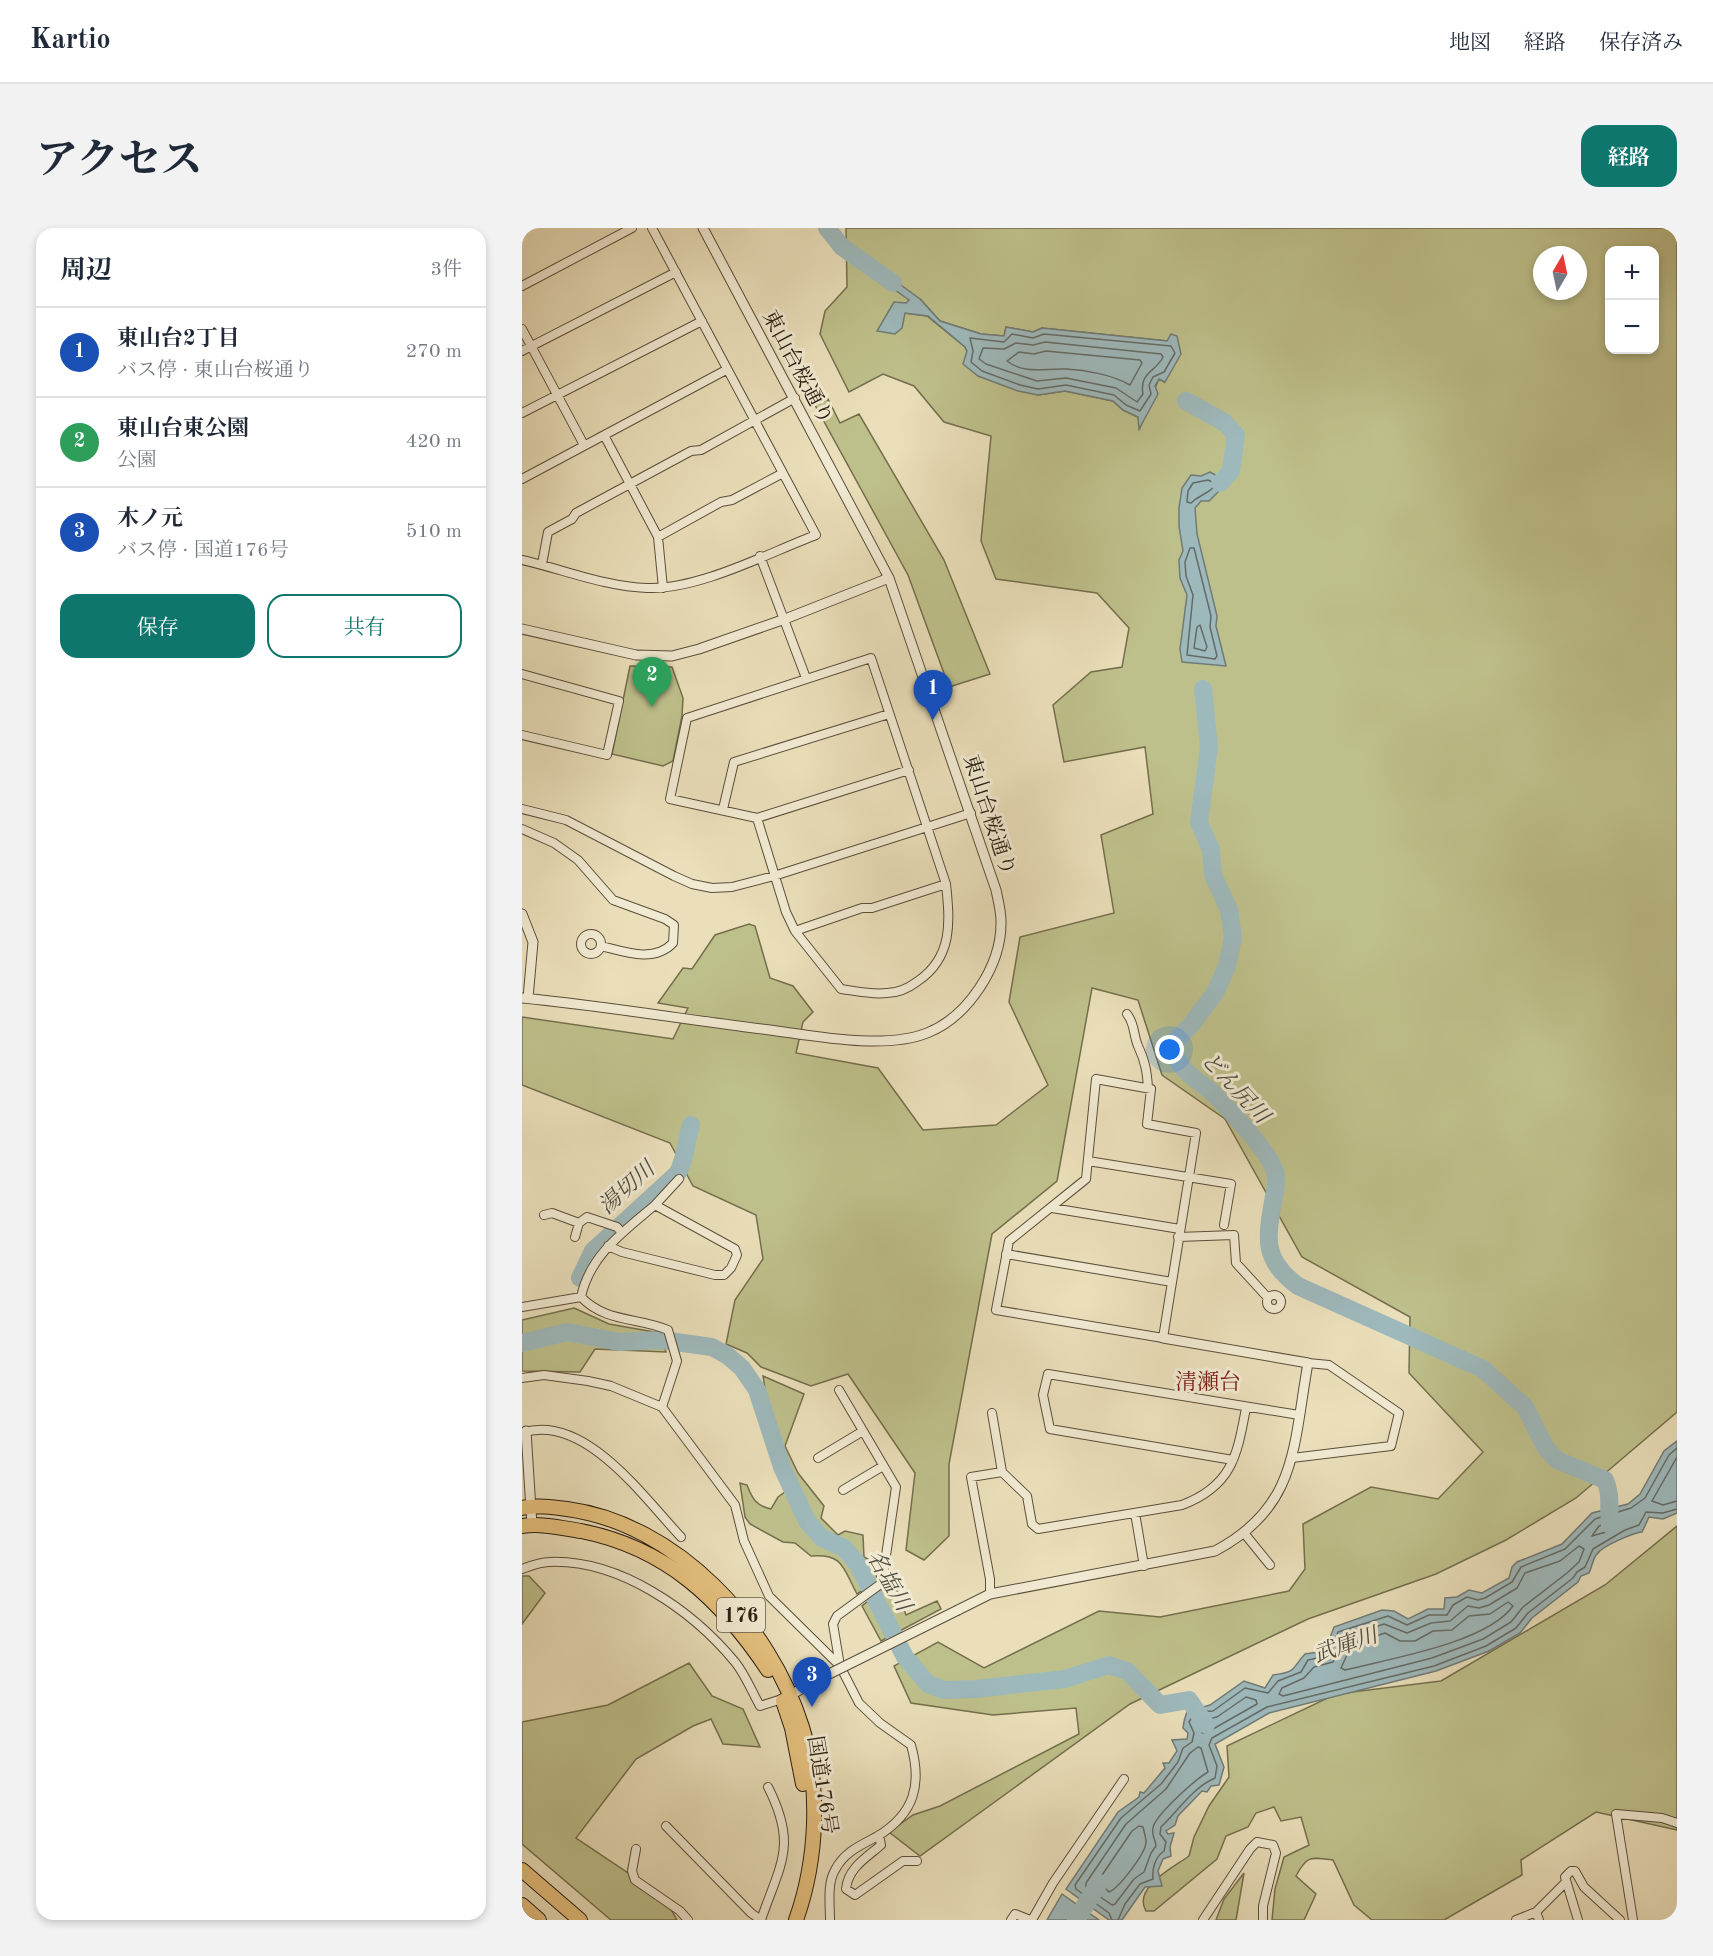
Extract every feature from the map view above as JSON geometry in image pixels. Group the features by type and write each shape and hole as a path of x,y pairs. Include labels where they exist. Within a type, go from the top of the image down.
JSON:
{"highway":[{"name":"国道176号","path":"526,1507 584,1511 614,1521 659,1542 681,1559 744,1618 766,1650 786,1697 802,1770 812,1852 806,1894 796,1920"},
{"name":"国道176号","path":"527,1526 569,1529 614,1540 673,1569 700,1588 730,1617 786,1697"},
{"path":"522,1869 580,1920"},
{"path":"522,1905 539,1920"}],"street":[{"path":"522,286 632,228"},
{"path":"522,560 627,586 663,588 695,582 816,534 757,420 726,370 652,228"},
{"name":"東山台桜通り","path":"525,998 826,1038 898,1039 927,1033 962,1009 985,980 996,954 1001,921 996,890 889,578 703,228"},
{"path":"522,351 676,272"},
{"path":"522,413 702,321"},
{"path":"522,329 584,445"},
{"path":"522,479 726,370"},
{"path":"542,564 548,532 573,519 576,513 757,420 795,398"},
{"path":"605,436 658,537 663,588"},
{"path":"658,537 721,502 732,500 783,473"},
{"path":"760,556 806,678"},
{"path":"522,629 636,655 672,656 785,619 889,578"},
{"path":"757,818 774,876 795,931 841,989 889,993 911,986 929,974 940,959 947,941 950,921 946,884 909,770 871,658 687,718 670,799 757,818 909,770"},
{"path":"522,674 619,701 607,755 522,735"},
{"path":"723,809 734,762 889,714"},
{"path":"522,809 566,820 692,884 712,888 732,887 774,876 971,813"},
{"path":"522,829 554,843 578,860 614,900 674,925 673,943 665,951 650,955 601,946"},
{"path":"795,931 862,908 872,908 946,884"},
{"path":"522,914 533,942 525,998"},
{"path":"1127,1014 1134,1023 1138,1045 1146,1062 1148,1088 1151,1089 1147,1124 1196,1133 1163,1338"},
{"path":"1148,1088 1096,1079 1086,1179 1009,1242 996,1310 1329,1365 1357,1382 1399,1413 1391,1446 1292,1458"},
{"path":"1088,1161 1231,1184 1224,1225"},
{"path":"581,1298 584,1284 597,1256 655,1205 679,1179"},
{"path":"608,1246 622,1252 715,1275 724,1275 731,1268 737,1255 735,1250 655,1205"},
{"path":"1052,1208 1179,1233 1234,1235 1236,1263 1268,1298"},
{"path":"544,1215 552,1213 579,1223"},
{"path":"575,1237 579,1223 586,1216 617,1227 622,1233"},
{"path":"1006,1254 1172,1282"},
{"path":"522,1307 581,1298"},
{"path":"581,1298 590,1307 615,1319 668,1330 677,1361 662,1407"},
{"path":"522,1569 548,1562 609,1571 663,1597 706,1630 737,1664 760,1706 786,1697 990,1594 1215,1551 1244,1533 1256,1524 1282,1488 1292,1458 1308,1363"},
{"path":"1233,1460 1050,1429 1043,1395 1048,1374 1299,1415"},
{"path":"522,1378 544,1375 611,1386 662,1407 735,1504 744,1541 769,1596 840,1666"},
{"path":"830,1920 833,1872 852,1850 879,1835 898,1818 916,1794 917,1781 911,1745 880,1723 859,1703 840,1666 832,1624 837,1616 882,1583 896,1487 839,1390"},
{"path":"992,1413 1002,1472 1027,1496 1032,1524 1038,1529 1182,1505 1204,1497 1224,1477 1238,1451 1246,1408"},
{"path":"527,1526 524,1432 547,1430 581,1439 606,1457 681,1537"},
{"path":"818,1458 863,1431"},
{"path":"843,1490 883,1466"},
{"path":"990,1594 990,1579 970,1477 1002,1472"},
{"path":"1135,1513 1144,1566"},
{"path":"1244,1533 1270,1565"},
{"path":"1011,1920 1015,1914 1031,1920 1053,1883 1124,1779"},
{"path":"666,1826 751,1913 761,1920 780,1875 785,1841 779,1810 768,1787"},
{"path":"1634,1920 1616,1814 1662,1818 1677,1823"},
{"path":"879,1835 881,1845 854,1867 847,1879 846,1889 855,1895 903,1862 917,1861"},
{"path":"1203,1920 1257,1842 1273,1845 1276,1853 1263,1906 1263,1920"},
{"path":"636,1849 632,1871 635,1880 680,1911 688,1920"},
{"path":"1578,1920 1566,1882 1566,1873 1575,1871 1584,1887 1620,1920"},
{"path":"1516,1920 1536,1912 1566,1882"},
{"path":"1209,1920 1212,1905"},
{"path":"1536,1912 1539,1920"}],"green space":[{"path":"846,228 1677,228 1677,1412 1576,1498 1506,1540 1436,1574 1308,1619 1130,1704 920,1856 889,1832 913,1815 940,1806 1079,1734 1076,1708 993,1715 911,1703 894,1666 938,1642 984,1668 1099,1611 1160,1617 1289,1591 1305,1569 1303,1524 1371,1487 1438,1499 1483,1452 1409,1373 1410,1317 1302,1257 1225,1119 1162,1075 1138,1000 1092,988 1057,1181 992,1234 949,1464 949,1536 924,1560 906,1550 915,1473 848,1374 811,1386 761,1367 747,1353 726,1344 735,1300 763,1259 756,1215 693,1186 670,1143 522,1085 522,1017 673,1039 688,1008 658,1003 683,968 692,969 715,935 749,924 755,926 770,978 793,986 813,1012 803,1022 796,1053 878,1068 923,1130 996,1125 1048,1085 1009,1002 1020,937 1114,913 1101,835 1153,814 1145,747 1064,762 1053,705 1091,672 1122,667 1129,628 1097,593 996,579 981,541 991,436 944,422 914,386 883,374 849,392 820,334 825,311 847,287","holes":["891,287 920,299 940,321 981,334 1004,336 1006,327 1033,332 1042,328 1167,341 1164,382 1159,378 1140,428 1138,417 1123,410 1113,401 1065,391 1038,395 978,376 965,347 927,316 905,313 909,299"]},
{"path":"828,399 840,423 859,414 944,560 990,674 949,687 908,575 815,405"},
{"path":"630,666 672,667 683,698 682,716 673,761 663,766 612,754"},
{"path":"574,1308 609,1324 660,1333 666,1352 595,1349 580,1372 522,1371 522,1320"},
{"path":"763,1376 804,1394 785,1446 798,1473 824,1506 821,1518 838,1535 845,1531 863,1535 864,1557 875,1563 877,1581 857,1594 845,1570 836,1560 830,1557 811,1556 795,1543 783,1542 750,1524 745,1517 740,1483 747,1485 758,1504 771,1509 778,1497 796,1484 769,1413"},
{"path":"1677,1526 1677,1830 1596,1812 1521,1860 1522,1875 1444,1920 1372,1920 1354,1905 1333,1860 1310,1859 1303,1864 1296,1876 1316,1894 1304,1920 1272,1920 1275,1889 1284,1857 1309,1845 1301,1817 1281,1821 1274,1807 1256,1813 1248,1827 1226,1836 1217,1859 1154,1911 1146,1911 1143,1902 1149,1886 1189,1856 1194,1837 1209,1806 1229,1777 1227,1746 1336,1694 1441,1681 1605,1585"},
{"path":"522,1576 529,1576 545,1593 522,1624"},
{"path":"896,1587 906,1615 937,1601 941,1609 881,1641 862,1606 883,1589"},
{"path":"689,1663 712,1696 743,1709 760,1747 723,1744 711,1719 693,1726 636,1759 576,1838 664,1897 677,1920 611,1920 522,1844 522,1722 608,1705"},
{"path":"1244,1873 1236,1920 1216,1920 1224,1899"}],"water":[{"path":"894,280 920,299 940,321 981,334 1004,336 1006,327 1033,332 1042,328 1167,341 1171,334 1177,336 1181,354 1165,382 1159,379 1155,386 1158,394 1139,429 1138,417 1123,410 1113,401 1065,391 1038,395 1018,391 978,376 963,364 967,351 965,347 928,316 905,313 902,328 895,334 877,331 894,302 906,303 909,300 891,287"},
{"path":"1210,472 1219,477 1221,489 1209,501 1201,501 1195,508 1197,534 1217,616 1216,626 1226,666 1182,662 1180,649 1187,595 1180,578 1179,560 1183,551 1179,526 1182,488 1191,475 1201,476"},
{"path":"1677,1441 1677,1513 1663,1519 1649,1517 1642,1532 1605,1547 1594,1558 1589,1573 1581,1576 1578,1582 1532,1618 1520,1633 1489,1651 1436,1671 1269,1713 1215,1744 1224,1767 1219,1785 1211,1786 1207,1792 1202,1791 1178,1816 1175,1825 1166,1831 1168,1834 1174,1833 1170,1847 1171,1856 1163,1859 1158,1871 1162,1886 1145,1887 1122,1920 1109,1920 1066,1889 1118,1812 1139,1797 1140,1792 1144,1793 1165,1768 1163,1763 1169,1763 1177,1751 1172,1740 1187,1739 1188,1733 1183,1725 1188,1711 1194,1704 1203,1707 1210,1705 1244,1681 1265,1688 1273,1675 1290,1671 1305,1654 1325,1651 1334,1627 1382,1610 1394,1611 1408,1619 1428,1609 1444,1609 1445,1598 1457,1597 1469,1590 1482,1593 1509,1578 1512,1567 1517,1562 1562,1544 1592,1513 1628,1504 1640,1494 1664,1451"},
{"path":"1062,1894 1099,1920 1047,1920"}],"waterway":[{"name":"どん尻川","path":"827,228 842,247 893,283"},
{"name":"どん尻川","path":"1186,401 1224,422 1236,435 1231,471 1220,483"},
{"name":"どん尻川","path":"1203,689 1209,747 1199,822 1211,850 1213,875 1229,910 1233,938 1227,966 1215,993 1191,1025 1176,1040 1173,1051 1186,1071 1214,1094 1256,1141 1270,1161 1276,1179 1269,1235 1272,1256 1286,1276 1298,1286 1483,1369 1525,1407 1546,1448 1557,1460 1605,1480 1609,1497 1610,1525"},
{"name":"湯切川","path":"580,1278 593,1251 677,1174 691,1125"},
{"name":"名塩川","path":"522,1343 567,1332 619,1342 661,1340 712,1347 728,1356 742,1368 757,1390 782,1467 807,1521 822,1538 844,1548 857,1563 905,1657 928,1684 944,1690 976,1689 1065,1679 1109,1665 1127,1671 1160,1705 1189,1700 1206,1725"},
{"name":"武庫川","path":"1076,1920 1099,1883"}],"place":[{"name":"東山台東公園","path":"652,707"},
{"name":"東山台2丁目","path":"933,720"},
{"name":"木ノ元","path":"812,1707"}],"district":[{"name":"清瀬台","path":"1208,1381"}]}
